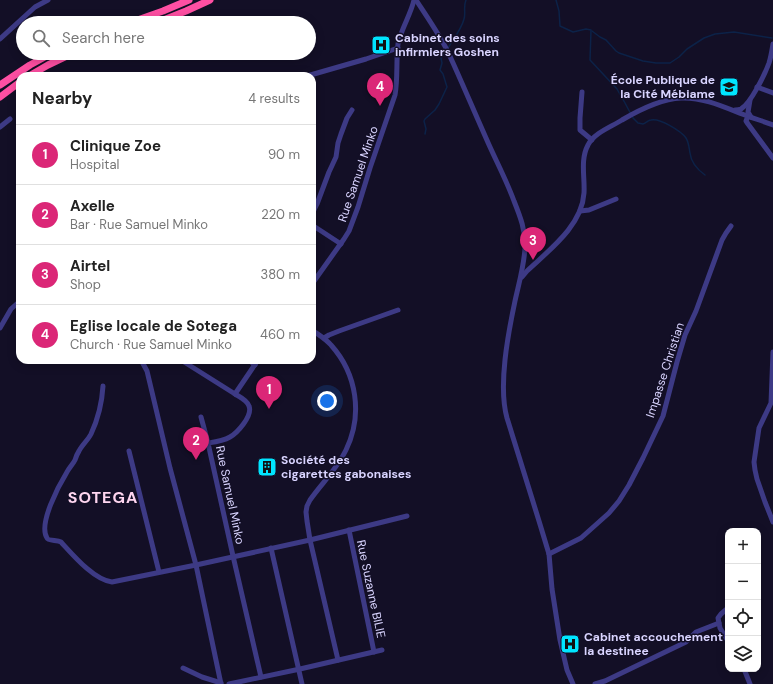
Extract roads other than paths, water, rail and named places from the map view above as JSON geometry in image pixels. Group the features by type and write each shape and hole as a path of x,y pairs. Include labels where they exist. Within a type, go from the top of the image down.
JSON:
{"highway":[{"path":"149,16 188,0"},
{"path":"174,16 210,0"},
{"path":"20,72 39,60"},
{"path":"36,72 58,60"},
{"path":"0,85 16,74"},
{"path":"0,97 16,85"}],"street":[{"path":"25,16 35,7 48,0"},
{"path":"415,0 424,12 448,53 504,175 524,227 524,258 521,280 508,339 504,402 507,418 549,554 555,612 560,640 567,670 573,684"},
{"name":"Rue Samuel Minko","path":"316,278 349,231 356,213 395,95 398,48 401,33 415,0"},
{"path":"408,15 417,9 424,12"},
{"path":"0,40 16,25"},
{"path":"750,116 748,109 751,99 772,59 773,44"},
{"path":"316,73 398,48"},
{"path":"757,87 773,93"},
{"path":"582,92 580,130 592,140"},
{"path":"521,280 527,271 567,232 580,211 584,198 585,154 588,144 602,132 628,117 654,105 680,98 708,101 773,126"},
{"path":"734,110 739,110 751,99"},
{"path":"316,206 336,158 347,118 352,110"},
{"path":"750,116 746,121 773,158"},
{"path":"0,127 10,119"},
{"path":"580,211 589,210 616,200"},
{"name":"Impasse Christian","path":"549,554 581,538 609,513 629,485 663,416 685,335 696,312 722,240 731,226"},
{"path":"316,228 341,244"},
{"path":"524,258 527,266 534,265"},
{"path":"0,328 11,309 16,305"},
{"path":"324,338 329,334 396,311"},
{"path":"316,333 331,345 348,369 355,396 356,410 354,427 346,450 339,463 307,506 307,521 310,540 338,660"},
{"path":"773,352 772,404 760,428 754,462 757,479 773,522"},
{"path":"143,364 147,371 168,460 196,565 221,684"},
{"name":"Rue Samuel Minko","path":"103,386 97,420 91,434 67,471 46,517 44,526 47,538 49,540 61,542 82,564 107,582 196,565 232,555 208,443 226,439 233,435 250,413 249,406 244,400 187,364"},
{"path":"235,394 255,365"},
{"path":"201,417 208,443"},
{"path":"128,451 159,572"},
{"path":"261,677 232,555 310,540 407,516"},
{"name":"Rue Suzanne BILIE","path":"349,530 374,652"},
{"path":"272,548 302,684"},
{"path":"725,611 718,618 720,628 725,636"},
{"path":"595,684 605,683 686,642 696,632 719,623"},
{"path":"229,684 300,670 382,650"},
{"path":"183,668 221,684"},
{"path":"745,672 750,684"}],"waterway":[{"path":"448,48 463,23 465,17 466,0"},
{"path":"556,0 559,11 560,26 573,32 586,29 591,30 590,60 617,89 633,118 638,123 643,124 650,120 660,121 680,132 687,140 693,163 705,175"},
{"path":"592,31 606,40 619,53 643,61 656,63 670,63 687,49 704,38 715,34 734,32 772,38"},
{"path":"425,134 426,129 424,121 435,110 447,87 443,74 440,70 442,63 441,58 446,51"}],"place":[{"name":"Cabinet des soins infirmiers Goshen","path":"381,45"},
{"name":"École Publique de la Cité Mébiame","path":"729,87"},
{"name":"Eglise locale de Sotega","path":"380,106"},
{"name":"Airtel","path":"533,260"},
{"name":"Clinique Zoe","path":"269,409"},
{"name":"Axelle","path":"196,460"},
{"name":"Société des cigarettes gabonaises","path":"267,467"},
{"name":"Cabinet accouchement la destinee","path":"570,644"}],"district":[{"name":"SOTEGA","path":"103,497"}]}
